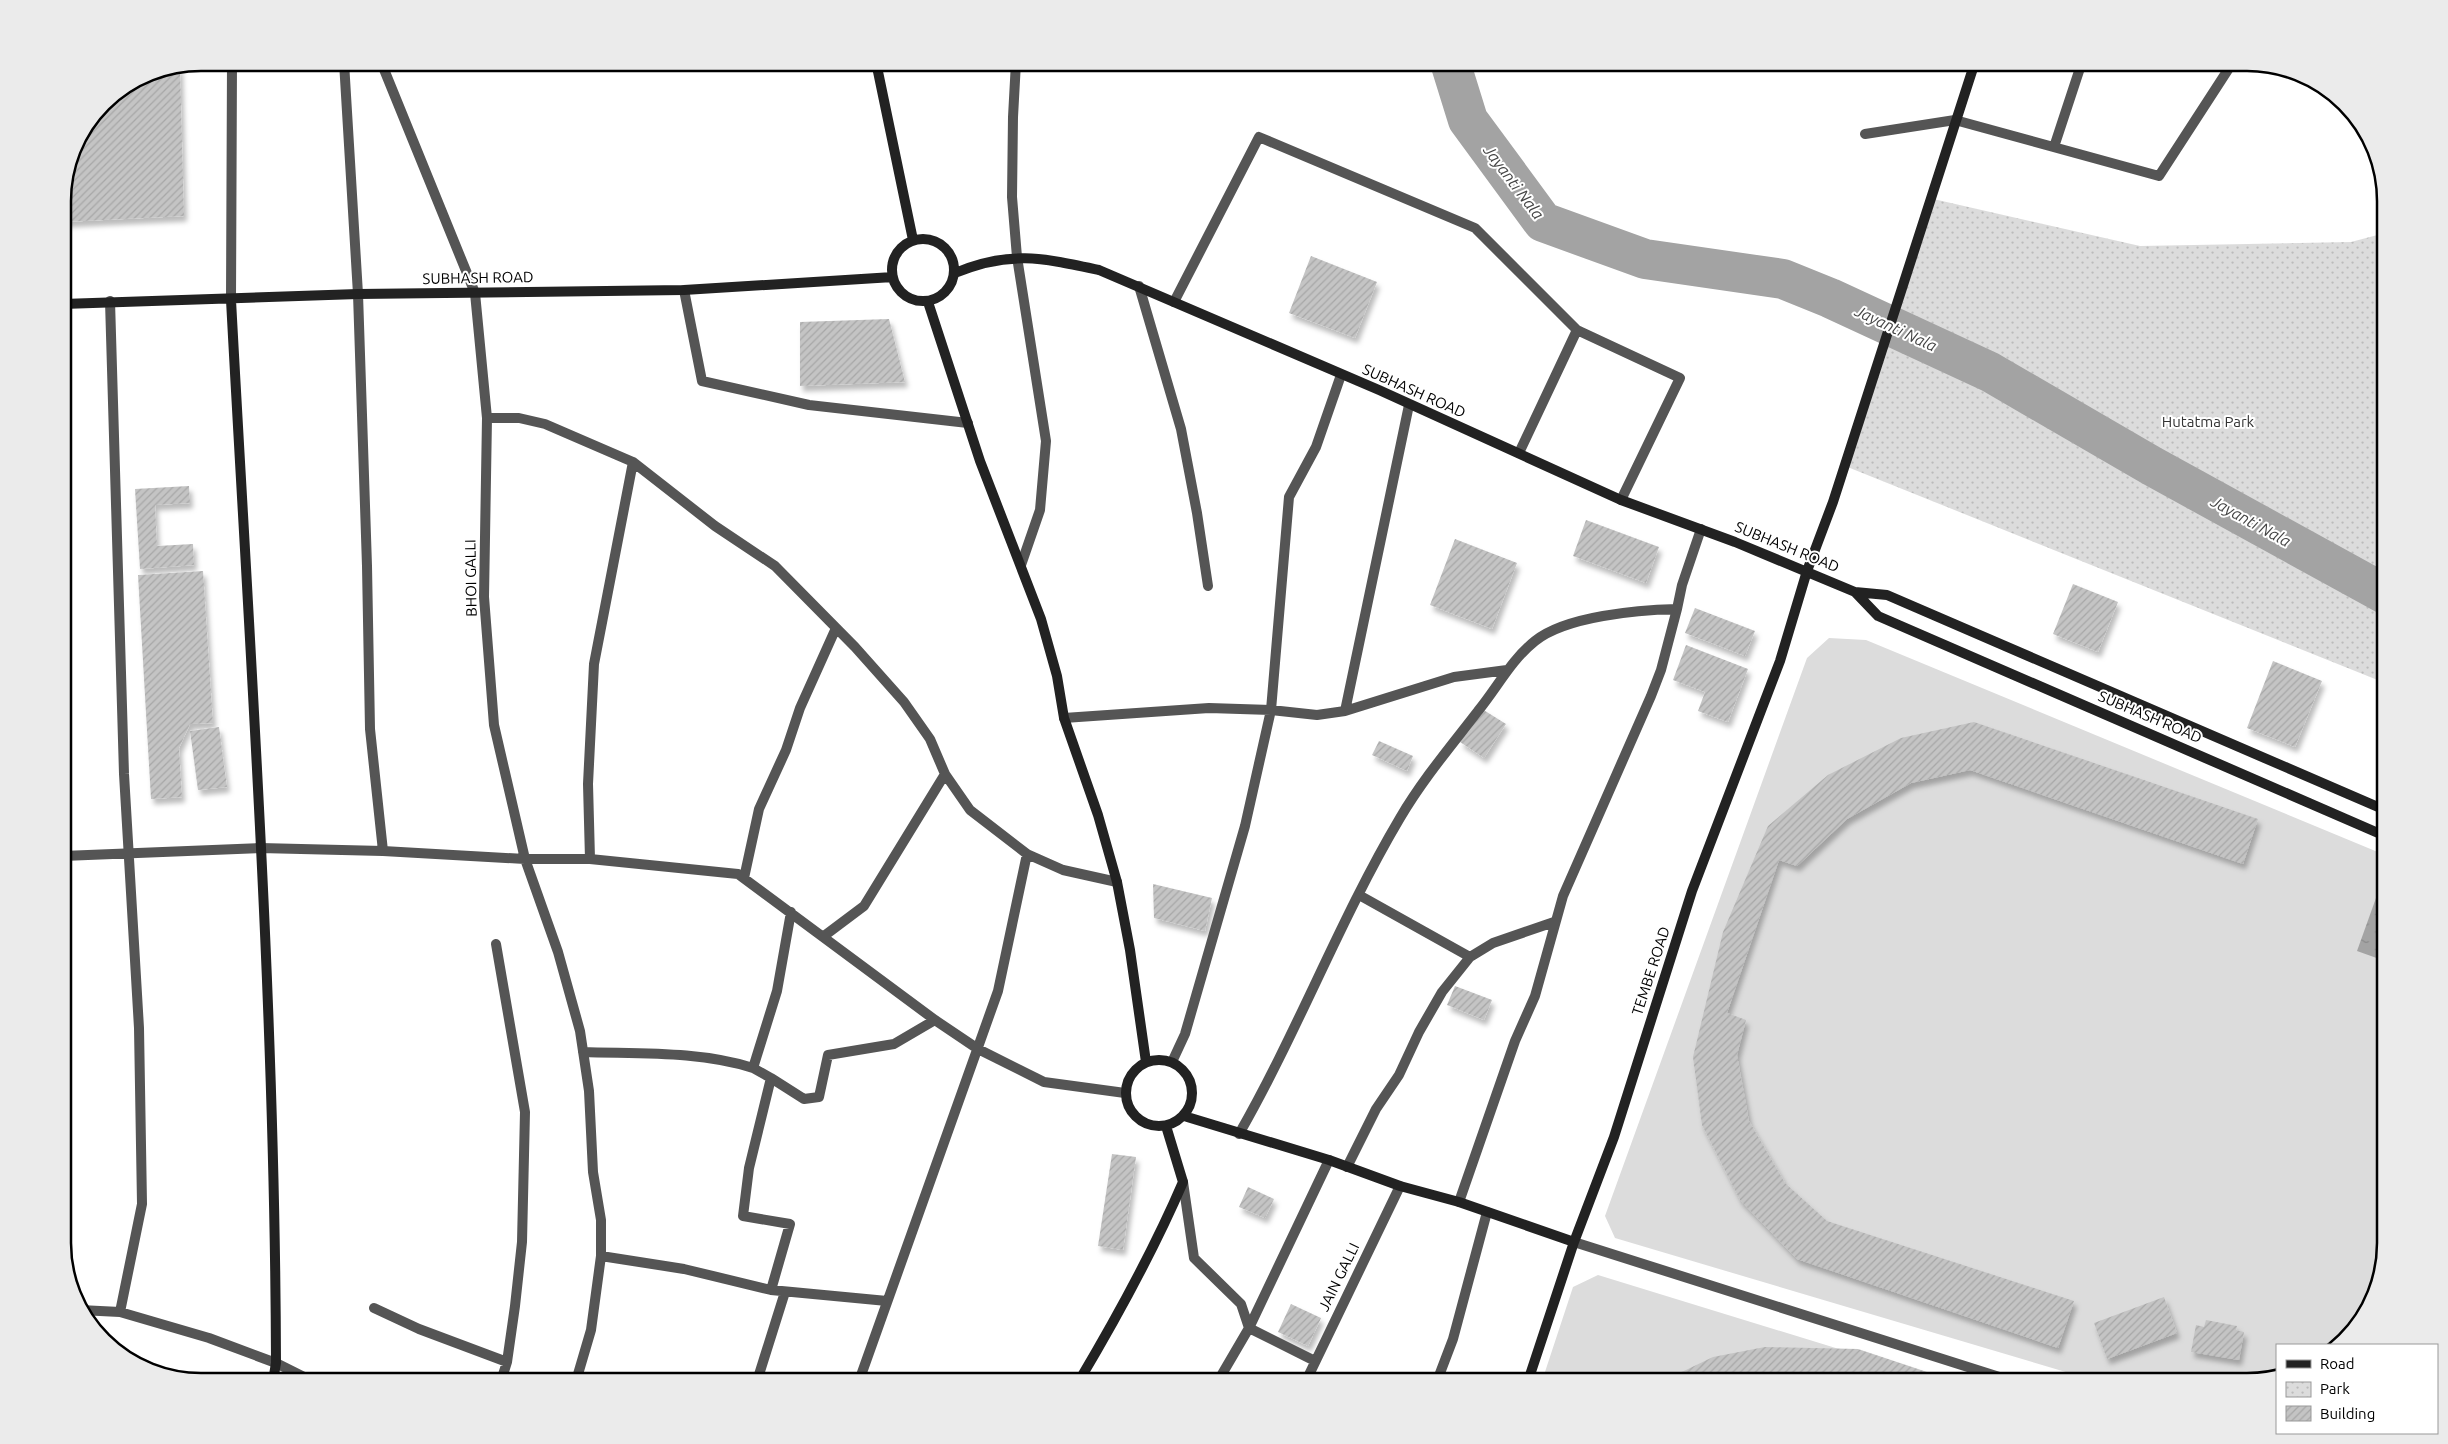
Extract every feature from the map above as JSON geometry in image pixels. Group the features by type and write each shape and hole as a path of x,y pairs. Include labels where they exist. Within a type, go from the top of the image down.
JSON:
{"main road":[{"path":"878,71 913,240"},
{"name":"TEMBE ROAD","path":"1531,1373 1574,1242 1614,1137 1692,891 1780,661 1807,571 1833,502 1972,71"},
{"path":"913,240 934,240 943,245 952,258 955,273 952,283 946,292 928,302 908,298 900,291 893,277 893,262 896,254 904,245 913,240"},
{"name":"SUBHASH ROAD","path":"955,273 981,262 1017,257 1051,260 1099,270 1621,500 1701,529 1855,592 1887,595 2377,806"},
{"name":"SUBHASH ROAD","path":"72,303 110,301 231,300 358,294 684,290 893,277"},
{"path":"231,300 260,848 276,1226 274,1373"},
{"path":"928,302 980,461 1041,619 1057,676 1064,718 1098,815 1117,882 1130,950 1146,1062"},
{"name":"SUBHASH ROAD","path":"1855,592 1878,616 2377,832"},
{"path":"1154,1060 1172,1062 1186,1074 1192,1090 1192,1100 1184,1116 1166,1126 1156,1127 1138,1120 1129,1108 1125,1093 1131,1075 1146,1062 1154,1060"},
{"path":"1184,1116 1329,1160 1400,1186 1459,1202 1574,1242"},
{"path":"1084,1373 1118,1316 1160,1237 1183,1182 1166,1126"}],"street":[{"path":"231,300 232,71"},
{"path":"345,71 358,294 368,566 370,729 383,851"},
{"name":"BHOI GALLI","path":"385,71 476,293 487,418 484,597 494,716 525,859 558,952 580,1031 589,1091 593,1172 601,1220 601,1256 591,1330 579,1373"},
{"path":"1016,71 1012,197 1017,257 1046,441 1040,510 1020,565"},
{"path":"2054,147 2079,71"},
{"path":"1865,134 1955,120 2159,176 2227,71"},
{"path":"1174,302 1259,137 1475,228 1576,330 1680,378 1621,500"},
{"path":"1138,286 1181,429 1197,513 1208,586"},
{"path":"684,290 702,381 809,405 968,423"},
{"path":"110,301 127,854 139,1028 142,1204 120,1312"},
{"path":"1519,454 1576,330"},
{"path":"1172,1062 1185,1034 1242,835 1271,710 1289,497 1316,447 1340,375"},
{"path":"1346,711 1409,405"},
{"path":"487,418 519,418 545,424 633,462 715,526 774,566 836,628 904,702 930,739 945,774 970,810 1027,854 1063,870 1117,882"},
{"path":"590,859 588,784 594,664 633,462"},
{"path":"1459,1202 1515,1042 1534,996 1563,896 1661,670 1682,585 1701,529"},
{"path":"1239,1134 1359,895 1400,818 1428,775 1482,707 1507,670 1536,640 1567,626 1590,618 1641,610 1677,609"},
{"path":"744,878 759,809 786,750 800,708 836,628"},
{"path":"1064,718 1193,709 1271,710 1317,715 1346,711 1454,677 1507,670"},
{"path":"824,936 864,906 945,774"},
{"path":"72,856 260,848 383,851 525,859 590,859 738,874 935,1020 978,1049 1044,1082 1125,1093"},
{"path":"862,1373 998,991 1027,854"},
{"path":"1359,895 1470,956"},
{"path":"753,1068 777,991 791,912"},
{"path":"1347,1167 1376,1110 1399,1075 1419,1032 1442,992 1470,956 1493,943 1554,922"},
{"path":"496,944 525,1112 522,1242 507,1362 504,1373"},
{"path":"583,1052 697,1056 730,1060 753,1068 804,1099 819,1097 828,1056 894,1044 935,1020"},
{"path":"771,1078 749,1168 742,1216 790,1224 771,1290"},
{"path":"1223,1373 1249,1328 1329,1160"},
{"path":"1183,1182 1194,1258 1241,1304 1249,1328 1315,1361"},
{"name":"JAIN GALLI","path":"1310,1373 1400,1186"},
{"path":"1440,1373 1453,1339 1487,1212"},
{"path":"1574,1242 1984,1373"},
{"path":"601,1256 684,1268 771,1290 887,1301"},
{"path":"760,1373 785,1292"},
{"path":"374,1308 419,1329 507,1362"},
{"path":"91,1311 120,1312 209,1338 276,1363 295,1373"}],"green space":[{"name":"Hutatma Park","path":"1929,198 2140,246 2351,242 2376,235 2376,680 1845,466"},
{"path":"1829,638 1866,640 2377,852 2376,1260 2367,1292 2359,1308 2339,1335 2328,1344 2276,1344 2276,1369 2264,1372 2069,1373 1615,1238 1605,1216 1807,658"},
{"path":"1598,1275 1917,1373 1545,1373 1573,1287"}],"water":[{"path":"2376,898 2377,898 2377,958 2357,951"}],"building":[{"path":"180,73 184,216 72,222 72,193 78,160 98,122 109,109 129,93 152,81"},
{"path":"1311,256 1377,282 1355,338 1289,313"},
{"path":"889,319 905,382 800,386 800,322"},
{"path":"189,486 190,503 155,505 157,546 193,544 194,565 140,569 135,489"},
{"path":"1586,520 1659,547 1646,583 1573,556"},
{"path":"1455,539 1517,563 1492,629 1430,605"},
{"path":"203,571 213,723 190,724 179,748 182,797 151,799 138,575"},
{"path":"2073,584 2118,602 2098,652 2053,634"},
{"path":"1695,608 1755,631 1745,656 1685,633"},
{"path":"1686,645 1748,669 1728,722 1698,711 1705,692 1673,680"},
{"path":"2273,661 2322,681 2295,747 2247,728"},
{"path":"1482,709 1506,724 1484,758 1460,742"},
{"path":"1974,722 2258,819 2243,864 1970,770 1911,783 1847,819 1797,866 1779,860 1727,1013 1746,1020 1737,1055 1749,1121 1785,1183 1827,1221 2074,1301 2058,1348 1797,1259 1740,1200 1702,1125 1693,1057 1723,932 1768,826 1828,775 1901,738"},
{"path":"219,727 227,787 198,790 190,731"},
{"path":"1379,741 1413,756 1407,771 1372,755"},
{"path":"1153,884 1212,898 1205,931 1154,918"},
{"path":"1455,986 1492,1000 1484,1020 1447,1005"},
{"path":"1112,1154 1136,1157 1123,1250 1098,1246"},
{"path":"1248,1187 1274,1199 1265,1218 1239,1207"},
{"path":"2164,1297 2177,1333 2107,1359 2094,1323"},
{"path":"1291,1304 1321,1318 1308,1346 1278,1332"},
{"path":"2206,1320 2237,1326 2236,1330 2244,1332 2239,1360 2191,1352 2196,1325 2204,1327"},
{"path":"1765,1347 1858,1349 1930,1373 1680,1373 1713,1357"}],"waterway":[{"name":"Jayanti Nala","path":"1453,71 1468,120 1543,222 1645,259 1783,279 1830,298 1990,372 2152,466 2376,589"}]}
